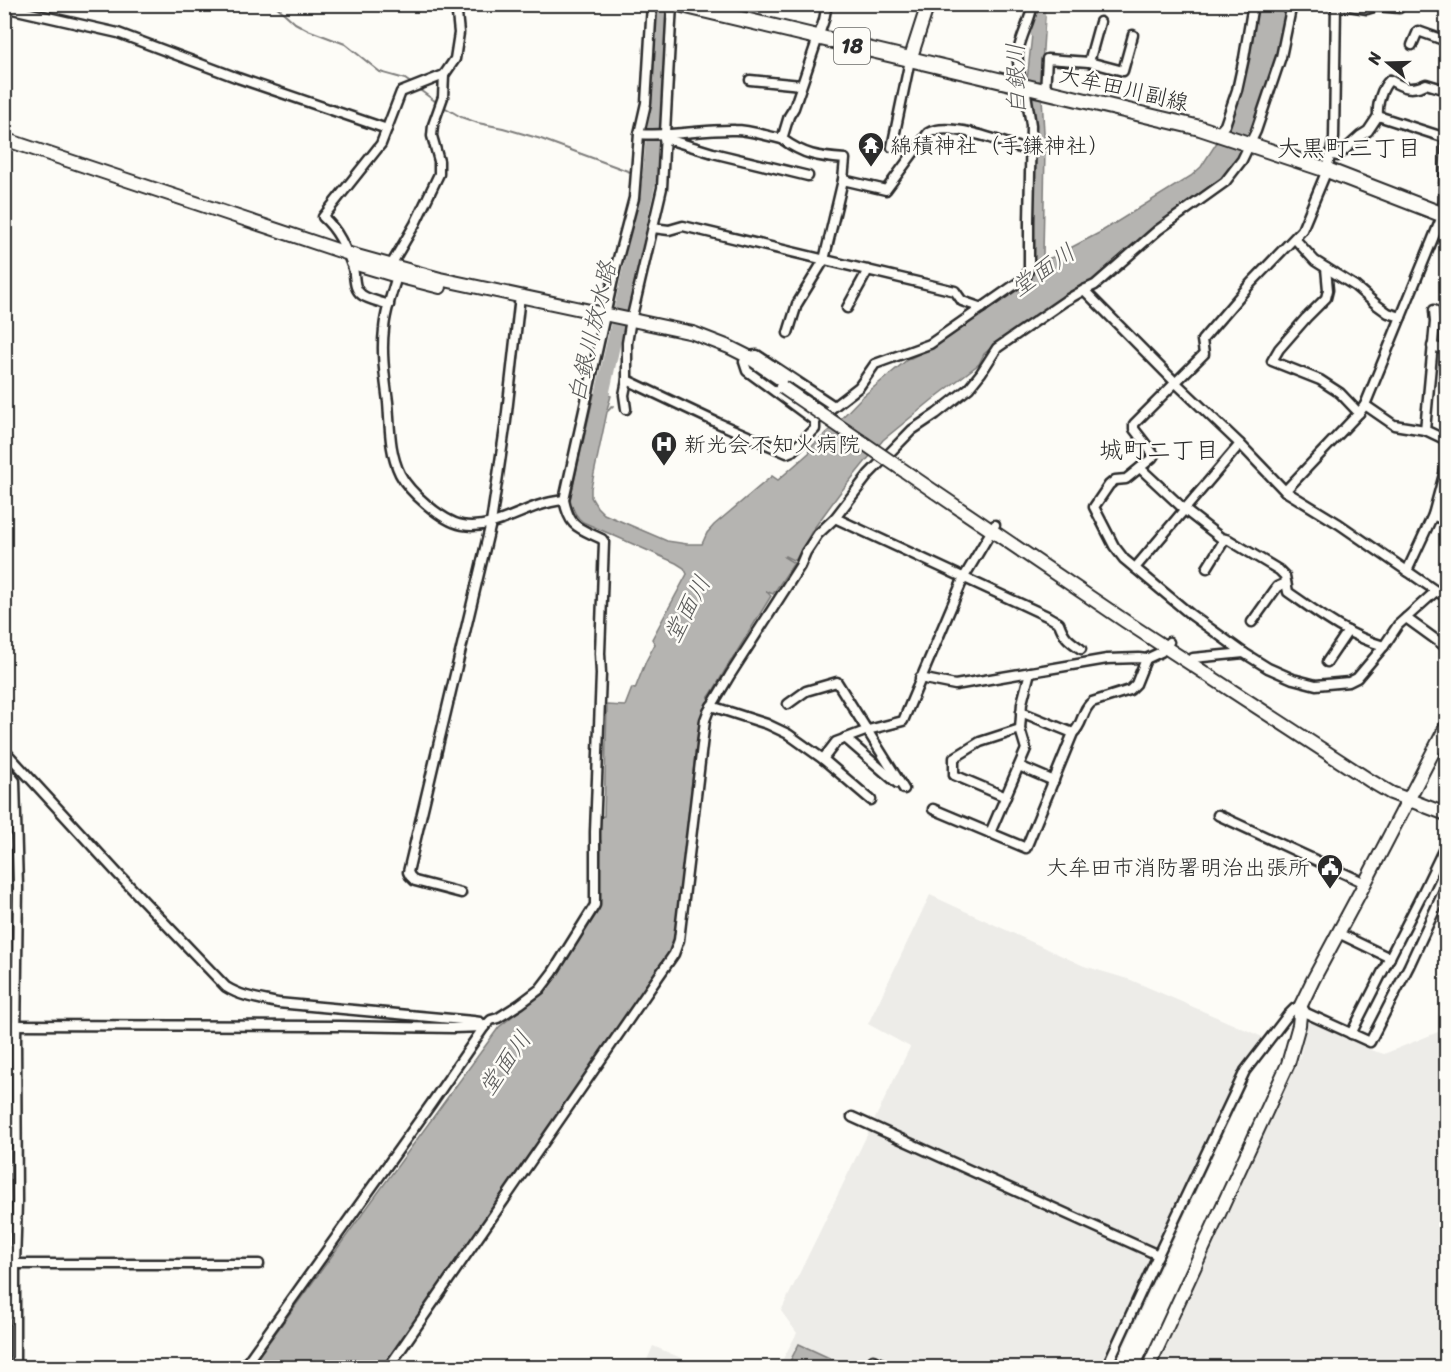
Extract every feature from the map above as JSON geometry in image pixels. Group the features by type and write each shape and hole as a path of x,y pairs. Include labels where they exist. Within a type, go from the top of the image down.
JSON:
{"main road":[{"name":"大牟田川副線","path":"678,4 1167,119 1221,134 1327,170 1444,215"}],"street":[{"path":"456,4 459,33 455,59 444,75 443,97 433,125 432,135 439,161 439,174 394,270 384,328 383,363 394,459 400,476 419,497 450,521 463,525 491,523 537,506 564,500"},
{"path":"243,1368 484,1027 540,988 553,972 595,905 595,831 602,674 600,653 604,542 570,521 564,500 604,317 634,198 646,103 652,4"},
{"path":"626,409 624,395 627,380 627,343 662,188 663,136 672,4"},
{"path":"782,139 824,20 827,4"},
{"path":"892,147 910,60 928,4"},
{"path":"815,421 859,387 874,364 930,344 1026,277 1029,268 1031,125 1017,62 1033,4"},
{"path":"1221,134 1237,90 1253,4"},
{"path":"388,1368 674,954 679,940 704,723 711,706 800,566 806,552 823,528 835,518 869,474 912,430 969,388 997,348 1065,301 1095,285 1158,230 1225,182 1242,160 1249,144 1281,57 1292,4"},
{"path":"1084,290 1175,382 1240,444 1285,491 1443,592 1398,625 1357,678 1349,682 1316,685 1293,679 1268,668 1244,653 1190,614 1124,559 1114,546 1094,507 1109,485 1115,480 1126,479 1154,454 1134,429 1134,424 1175,382 1204,354 1202,340 1251,283 1302,230 1327,170 1334,138 1336,5 1367,9 1377,6 1399,8"},
{"path":"9,8 118,33 238,78 387,129"},
{"path":"1089,62 1100,22"},
{"path":"1412,45 1418,31 1446,41"},
{"path":"1045,92 1047,59 1089,62 1123,71 1133,35"},
{"path":"389,305 363,296 357,290 353,268 340,237 331,224 323,218 381,144 401,92 444,75"},
{"path":"750,80 801,85"},
{"path":"1330,154 1338,156 1368,131 1378,116 1377,108 1386,84 1390,80 1409,88 1418,88 1426,84 1446,90"},
{"path":"1285,491 1365,405 1444,215 1446,138 1378,116"},
{"path":"641,134 663,136 736,130 782,139 795,148 818,157 845,159 843,180 824,260 797,304 788,333"},
{"path":"843,180 886,190 928,133 933,130 963,131 981,135 1031,152"},
{"path":"663,136 713,153 808,176"},
{"path":"4,139 348,258"},
{"path":"4,147 348,258 520,300 693,333 729,347 993,528 1369,780 1391,793 1446,807"},
{"path":"653,228 669,230 683,226 955,291 962,301 982,308"},
{"path":"1295,239 1315,261 1355,286 1388,313 1401,317"},
{"path":"1326,268 1328,290 1326,298 1299,326 1272,361 1320,380 1340,393 1359,413"},
{"path":"847,308 868,270"},
{"path":"461,893 416,881 408,872 491,523 520,300"},
{"path":"1425,430 1435,322 1434,310"},
{"path":"1432,346 1446,350"},
{"path":"746,359 756,355 834,406"},
{"path":"746,359 747,371 815,421"},
{"path":"627,380 787,453 815,429 815,421"},
{"path":"1365,405 1394,425 1425,430 1446,440"},
{"path":"1135,568 1240,444"},
{"path":"1407,571 1433,515 1444,482 1446,467"},
{"path":"1140,468 1185,510 1221,538 1279,570 1284,576 1288,592 1331,622 1368,641 1384,646"},
{"path":"1433,515 1446,521"},
{"path":"835,518 1059,623 1063,635 1082,649"},
{"path":"823,759 836,742 868,730 903,721 964,577 993,528"},
{"path":"1207,568 1225,539"},
{"path":"1252,622 1276,587 1286,583"},
{"path":"1406,618 1446,647"},
{"path":"1327,662 1348,631"},
{"path":"920,678 955,685 1107,659 1146,659 1161,652 1167,644"},
{"path":"1191,660 1244,653"},
{"path":"933,809 1026,848 1073,733 1078,729 1088,705 1130,690 1136,684 1146,659"},
{"path":"990,833 1026,750 1020,729 1022,703 1030,672"},
{"path":"788,704 806,691 837,682 904,789 845,738"},
{"path":"711,706 766,724 788,734 823,759 871,800"},
{"path":"1021,712 1073,733"},
{"path":"1006,797 954,775 954,758 980,742 1020,729"},
{"path":"1148,1368 1287,1064 1299,1025 1301,1005 1312,980 1444,735"},
{"path":"4,750 118,874 233,992 278,1003 473,1021 480,1022 484,1027"},
{"path":"1019,766 1054,781"},
{"path":"4,767 15,781 18,887 15,1368"},
{"path":"1410,797 1446,814"},
{"path":"1218,815 1365,883"},
{"path":"1351,1034 1446,844"},
{"path":"1301,1005 1306,1013 1370,1042 1446,886"},
{"path":"1338,933 1389,958"},
{"path":"1106,1368 1245,1071 1288,1015 1301,1005"},
{"path":"4,1025 484,1027"},
{"path":"852,1117 1158,1255"},
{"path":"4,1264 15,1259 259,1264"},
{"path":"873,1360 890,1368"}],"shaded area":[{"path":"930,895 1084,966 1131,980 1267,1039 1115,1367 778,1368 797,1333 781,1311 910,1047 868,1024"},
{"path":"1308,1018 1371,1050 1384,1054 1438,1032 1446,1033 1446,1367 1157,1368 1300,1057"},
{"path":"653,1346 702,1367 644,1367"}],"water":[{"name":"堂面川","path":"1255,5 1290,5 1261,109 1249,137 1228,172 1095,280 993,346 984,354 979,364 883,440 812,531 795,561 784,557 794,563 773,594 766,591 771,596 708,698 707,709 700,722 673,949 384,1367 250,1368 499,1027 548,988 599,910 601,841 598,839 598,817 604,816 607,705 625,706 655,644 652,639 687,574 684,568 676,563 583,522 574,512 570,499 594,394 598,395 600,390 609,393 608,395 611,396 607,409 613,406 607,412 591,488 591,497 597,507 604,514 667,541 702,544 714,525 772,476 778,480 810,452 809,449 862,397 907,360 1032,277 1030,98 1027,80 1035,14 1045,17 1041,81 1045,149 1043,255 1047,259 1099,233 1191,176 1201,167 1227,127 1237,104"},
{"path":"799,1344 849,1367 787,1367"}],"waterway":[{"path":"274,4 295,23 345,44 380,72 405,79 412,84"},
{"name":"白銀川放水路","path":"599,409 649,181 664,4"},
{"name":"白銀川","path":"1037,32 1040,4"},
{"path":"417,88 439,104"},
{"path":"444,107 461,117 478,123 541,139 633,173"},
{"path":"638,175 649,181"}],"place":[{"name":"綿積神社（手鎌神社）","path":"871,168"},
{"name":"新光会不知火病院","path":"664,467"},
{"name":"大牟田市消防署明治出張所","path":"1330,890"}],"district":[{"name":"大黒町三丁目","path":"1349,148"},
{"name":"城町二丁目","path":"1159,450"}]}
